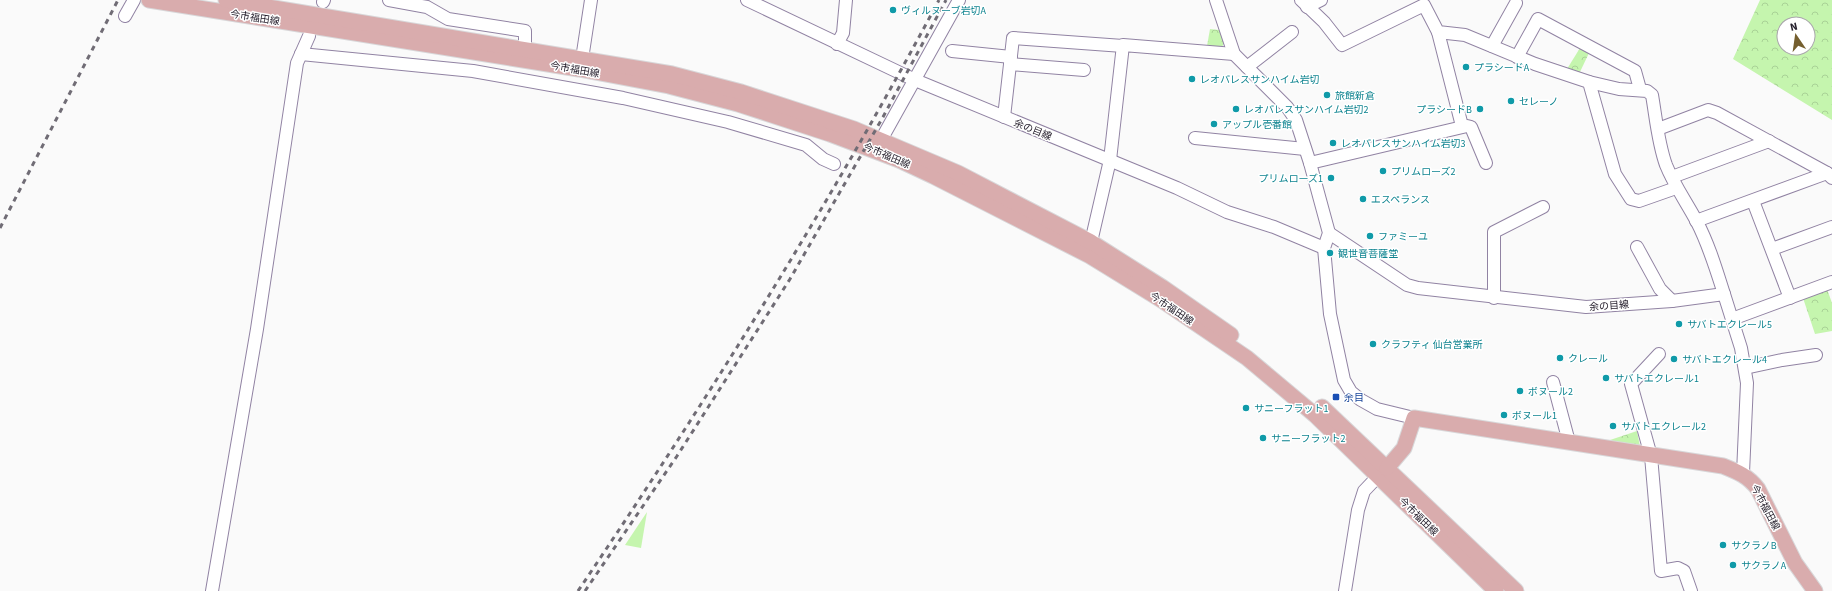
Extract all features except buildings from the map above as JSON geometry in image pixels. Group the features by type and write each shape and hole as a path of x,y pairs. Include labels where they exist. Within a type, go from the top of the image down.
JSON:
{"main road":[{"name":"今市福田線","path":"149,0 563,66 669,86 738,104 876,150 933,176 1090,256 1160,299 1247,358 1382,472 1516,591"},
{"name":"今市福田線","path":"226,0 672,74 741,92 854,129 958,173 1090,242 1162,287 1253,351 1322,407 1496,591"},
{"name":"今市福田線","path":"1414,418 1723,466 1743,473 1758,489 1795,563 1815,591"},
{"path":"1382,472 1404,448 1414,418"}],"street":[{"path":"125,16 134,0"},
{"path":"389,0 427,7 448,20 526,31 525,49"},
{"path":"582,59 591,0"},
{"name":"余の目線","path":"747,0 840,39 915,80 1177,188 1227,212 1326,241 1408,285 1418,288 1494,298 1586,307 1672,301 1724,294"},
{"path":"840,39 846,0"},
{"path":"881,140 959,0"},
{"path":"1216,0 1234,54 1287,107 1296,120 1310,163 1326,241 1330,314 1335,345 1344,380 1356,396 1377,409 1414,418"},
{"path":"1304,3 1320,0"},
{"path":"1304,3 1324,22 1342,45 1424,5 1438,32 1462,126"},
{"path":"1492,46 1516,3"},
{"path":"1517,57 1538,19 1635,71 1640,89"},
{"path":"1247,67 1292,32"},
{"path":"1438,32 1465,35 1517,57 1589,82 1619,89 1647,90 1652,95 1662,152 1674,182 1696,221 1713,256 1745,368 1748,383 1743,473"},
{"path":"212,591 257,329 297,63 309,36"},
{"path":"1004,117 1013,38 1234,54"},
{"path":"1090,242 1110,160 1123,46"},
{"path":"952,51 1010,61 1084,70"},
{"path":"301,54 473,71 623,98 728,122 806,145 823,159 834,164"},
{"path":"1589,82 1615,174 1631,199 1639,201 1674,182 1769,141"},
{"path":"1658,129 1708,110 1717,113 1769,141 1830,176"},
{"path":"1310,163 1462,126 1471,127 1486,163"},
{"path":"1196,138 1305,149"},
{"path":"1696,221 1830,176"},
{"path":"1753,201 1790,298"},
{"path":"1494,298 1494,232 1543,207"},
{"path":"1772,249 1832,227"},
{"path":"1637,247 1660,289 1672,301"},
{"path":"1732,319 1832,282"},
{"path":"1659,354 1631,384 1651,456 1661,571 1678,568 1684,571 1692,591"},
{"path":"1745,368 1782,360 1816,355"},
{"path":"1553,382 1569,442"},
{"path":"1345,591 1358,510 1364,491 1382,472"}],"green space":[{"path":"1760,0 1832,0 1832,120 1733,59"},
{"path":"1210,29 1219,30 1224,43 1222,47 1207,46"},
{"path":"1580,48 1589,53 1579,74 1567,69"},
{"path":"1827,289 1832,303 1832,331 1815,334 1803,298"},
{"path":"1637,431 1641,452 1595,445"},
{"path":"647,512 641,548 625,545"}],"railway":[{"path":"0,228 118,0"},
{"path":"578,591 674,447 766,300 855,152 939,0"},
{"path":"585,591 677,456 790,279 883,117 946,0"}],"place":[{"name":"ヴィルヌーブ岩切A","path":"893,10"},
{"name":"プラシードA","path":"1466,67"},
{"name":"レオパレスサンハイム岩切","path":"1192,79"},
{"name":"旅館新倉","path":"1327,95"},
{"name":"セレーノ","path":"1511,101"},
{"name":"レオパレスサンハイム岩切2","path":"1236,109"},
{"name":"プラシードB","path":"1480,109"},
{"name":"アップル壱番館","path":"1214,124"},
{"name":"レオパレスサンハイム岩切3","path":"1333,143"},
{"name":"プリムローズ2","path":"1383,171"},
{"name":"プリムローズ1","path":"1331,178"},
{"name":"エスペランス","path":"1363,199"},
{"name":"ファミーユ","path":"1370,236"},
{"name":"観世音菩薩堂","path":"1330,253"},
{"name":"サバトエクレール5","path":"1679,324"},
{"name":"クラフティ 仙台営業所","path":"1373,344"},
{"name":"クレール","path":"1560,358"},
{"name":"サバトエクレール4","path":"1674,359"},
{"name":"サバトエクレール1","path":"1606,378"},
{"name":"ボヌール2","path":"1520,391"},
{"name":"余目","path":"1336,397"},
{"name":"サニーフラット1","path":"1246,408"},
{"name":"ボヌール1","path":"1504,415"},
{"name":"サバトエクレール2","path":"1613,426"},
{"name":"サニーフラット2","path":"1263,438"},
{"name":"サクラノB","path":"1723,545"},
{"name":"サクラノA","path":"1733,565"}]}
